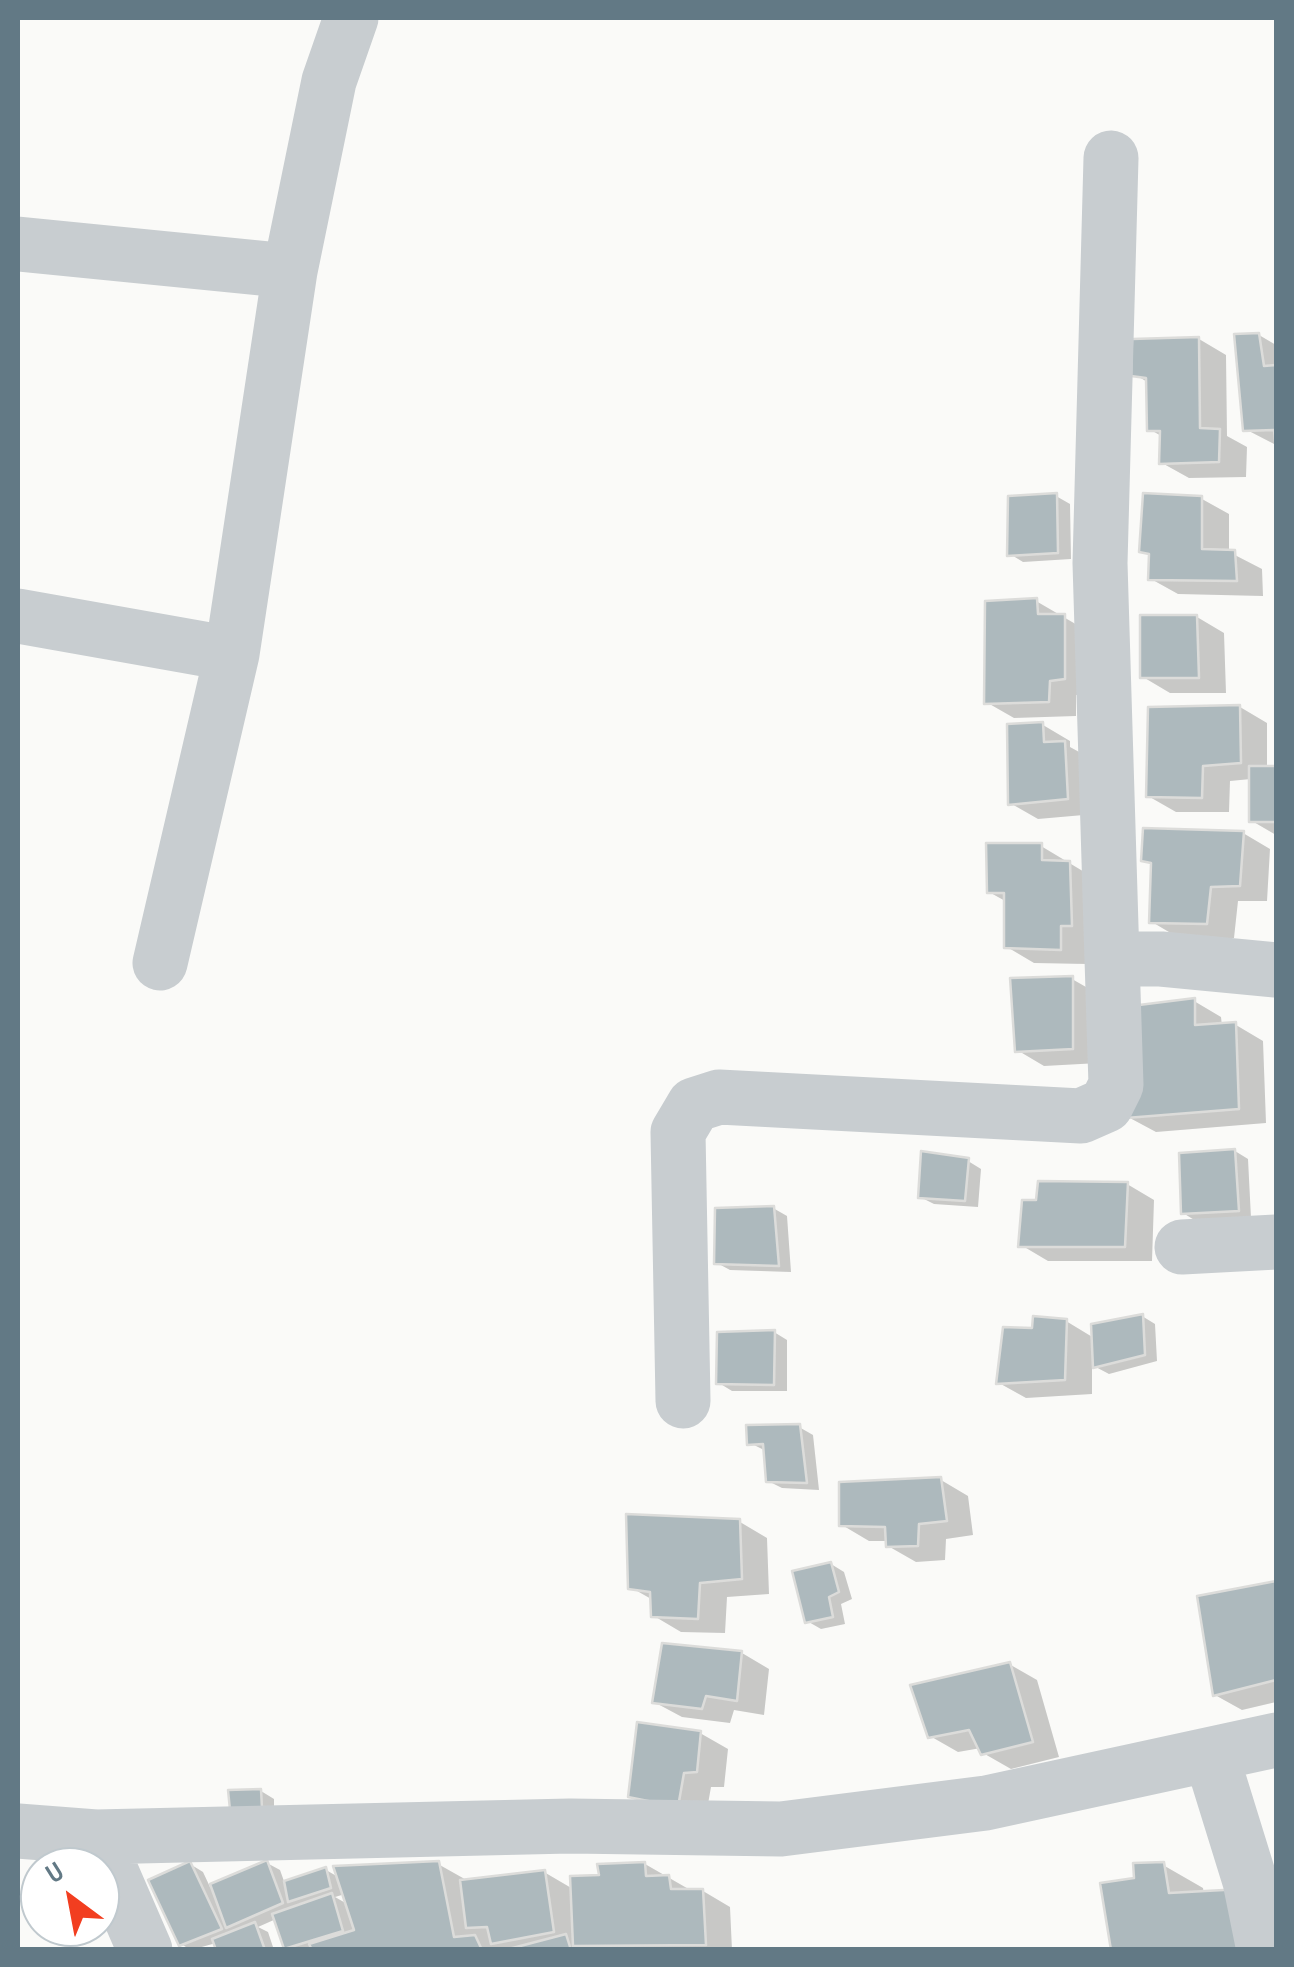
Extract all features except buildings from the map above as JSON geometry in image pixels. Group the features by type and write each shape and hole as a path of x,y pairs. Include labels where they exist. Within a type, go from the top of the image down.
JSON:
{"street":[{"path":"160,962 232,654 290,272 329,81 351,18"},
{"path":"683,1400 678,1132 694,1105 719,1096 1081,1116 1106,1105 1116,1085 1100,564 1111,158"},
{"path":"18,244 290,272"},
{"path":"18,616 232,654"},
{"path":"1112,959 1161,959 1276,970"},
{"path":"1182,1247 1276,1242"},
{"path":"18,1831 96,1838 570,1826 782,1829 986,1804 1276,1740"},
{"path":"1210,1756 1250,1881 1264,1950"},
{"path":"96,1838 144,1950"}]}
